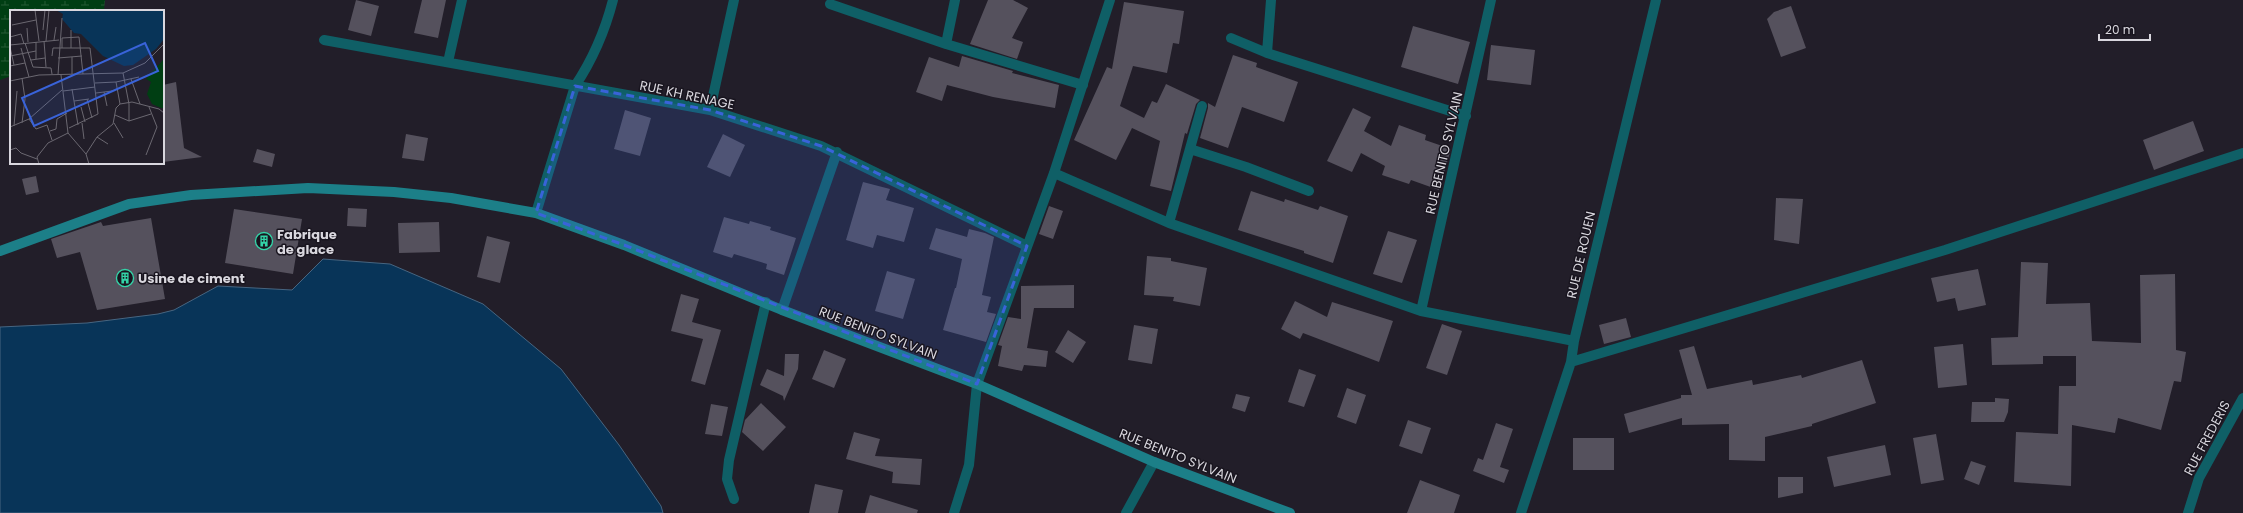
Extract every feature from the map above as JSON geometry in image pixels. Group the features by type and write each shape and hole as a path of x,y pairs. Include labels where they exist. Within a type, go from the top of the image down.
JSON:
{"main road":[{"name":"RUE BENITO SYLVAIN","path":"0,251 130,204 190,195 308,188 394,192 451,198 536,213 624,245 766,302 782,310 977,384 1154,462 1290,513"}],"street":[{"path":"448,62 462,0"},
{"path":"536,213 575,86 586,70 605,29 612,0"},
{"path":"710,110 734,0"},
{"path":"946,44 955,0"},
{"path":"954,513 969,465 977,384 1054,173 1110,0"},
{"path":"1267,53 1271,0"},
{"name":"RUE BENITO SYLVAIN","path":"1421,311 1491,0"},
{"name":"RUE DE ROUEN","path":"1521,513 1571,362 1574,341 1656,0"},
{"path":"830,4 946,44 1083,85"},
{"path":"1231,38 1267,53 1466,116"},
{"name":"RUE KH RENAGE","path":"324,40 710,110 809,141 837,152 1028,246"},
{"path":"1169,223 1202,106"},
{"path":"1190,149 1246,167 1309,191"},
{"path":"782,310 837,152"},
{"path":"1571,362 1945,250 2243,152"},
{"path":"1054,173 1169,223 1421,311 1574,341"},
{"path":"734,499 727,479 729,460 766,302"},
{"name":"RUE FREDERIS","path":"2188,513 2199,478 2243,398"},
{"path":"1126,513 1154,462"}],"highlighted area":[{"path":"575,86 710,110 821,146 1027,246 977,384 624,245 536,213"}],"green space":[{"path":"0,0 105,0 104,10 10,10 10,76 0,80"}],"water":[{"path":"323,259 390,264 483,304 561,369 619,445 661,506 663,513 0,513 0,327 87,323 158,314 174,310 218,286 292,290"}],"building":[{"path":"356,0 379,6 371,36 348,30"},
{"path":"422,0 446,0 438,38 414,33"},
{"path":"988,0 1013,0 1028,8 1012,38 1023,42 1017,59 970,44"},
{"path":"1124,2 1184,11 1179,44 1173,43 1167,73 1133,66 1120,106 1144,118 1152,101 1157,103 1166,84 1200,100 1196,104 1187,134 1185,133 1171,191 1150,186 1160,141 1132,128 1116,160 1074,140 1107,67 1112,69"},
{"path":"1791,6 1806,48 1781,57 1767,19 1774,12"},
{"path":"1413,26 1470,42 1458,84 1401,67"},
{"path":"1491,45 1535,50 1531,85 1487,80"},
{"path":"1233,55 1257,63 1256,67 1298,82 1284,122 1242,107 1228,148 1200,138 1208,103 1215,107"},
{"path":"962,56 1013,71 1012,73 1059,85 1055,108 993,97 947,85 942,101 916,92 929,57 959,67"},
{"path":"176,82 184,148 202,157 164,162 164,85"},
{"path":"1353,108 1371,117 1364,131 1391,146 1399,125 1426,135 1425,140 1451,149 1439,190 1411,180 1409,184 1382,175 1385,166 1361,153 1352,172 1327,161"},
{"path":"625,110 651,118 640,156 614,149"},
{"path":"2193,121 2204,151 2154,170 2143,140"},
{"path":"406,134 428,138 424,161 402,158"},
{"path":"723,134 745,145 730,177 707,167"},
{"path":"257,149 275,154 272,167 253,162"},
{"path":"36,176 39,192 26,195 22,179"},
{"path":"863,182 890,189 886,200 914,208 904,242 877,235 873,248 846,240"},
{"path":"1251,191 1284,202 1285,199 1318,210 1320,206 1348,216 1333,263 1304,253 1304,251 1238,230"},
{"path":"1776,198 1803,199 1799,244 1774,240"},
{"path":"1049,206 1063,211 1053,239 1039,234"},
{"path":"348,208 367,209 366,227 347,226"},
{"name":"Fabrique de glace","path":"234,209 302,219 293,274 225,263"},
{"path":"724,217 749,224 750,221 771,227 770,230 796,238 784,275 766,269 767,264 734,254 732,258 713,252"},
{"name":"Usine de ciment","path":"151,218 165,299 97,310 80,252 57,258 51,239 101,222 103,226"},
{"path":"439,222 440,252 399,253 398,223"},
{"path":"936,228 967,237 969,229 994,237 982,295 991,297 987,312 996,314 986,342 943,330 956,288 962,259 929,249"},
{"path":"1388,231 1417,240 1402,283 1373,274"},
{"path":"487,236 510,242 500,283 477,277"},
{"path":"1147,256 1171,258 1171,261 1207,268 1200,306 1173,301 1174,297 1144,295"},
{"path":"2021,262 2048,263 2046,304 2090,303 2092,341 2141,343 2140,275 2175,274 2176,350 2186,352 2181,382 2174,381 2161,430 2118,418 2115,433 2072,425 2071,486 2014,482 2016,432 2058,434 2059,386 2076,386 2076,356 2043,356 2043,364 1992,365 1991,338 2018,337"},
{"path":"1978,269 1986,305 1958,311 1955,298 1937,302 1931,278"},
{"path":"887,271 915,279 903,319 875,311"},
{"path":"1074,285 1074,308 1034,308 1027,348 1048,351 1046,367 1024,365 1022,371 998,366 1002,346 998,345 1008,317 1021,319 1021,286"},
{"path":"681,294 699,299 692,322 721,330 705,385 691,381 703,339 671,331"},
{"path":"1295,301 1327,317 1332,302 1393,321 1379,362 1303,333 1300,339 1281,329"},
{"path":"1626,318 1631,337 1604,344 1599,325"},
{"path":"1442,324 1462,331 1447,375 1426,368"},
{"path":"1134,325 1158,329 1152,364 1128,360"},
{"path":"1068,330 1086,342 1073,363 1055,352"},
{"path":"1963,344 1967,385 1938,388 1934,347"},
{"path":"1694,346 1707,389 1752,380 1753,385 1801,375 1802,378 1862,360 1876,403 1812,424 1812,426 1765,437 1765,461 1729,460 1729,424 1682,425 1682,418 1629,433 1624,414 1681,398 1681,395 1692,395 1679,350"},
{"path":"824,350 846,359 834,388 812,379"},
{"path":"785,354 799,354 798,369 784,401 783,396 760,385 767,369 784,376"},
{"path":"1299,369 1316,375 1304,407 1288,402"},
{"path":"1347,388 1366,395 1356,424 1337,417"},
{"path":"1236,394 1250,397 1245,412 1232,408"},
{"path":"1995,398 2009,399 2008,412 2004,422 1971,422 1972,402 1995,402"},
{"path":"761,403 786,427 763,451 742,432 745,420"},
{"path":"711,404 728,407 722,436 705,434"},
{"path":"1408,420 1431,428 1422,454 1399,446"},
{"path":"1496,423 1513,429 1500,467 1509,470 1504,483 1473,471 1478,458 1483,460"},
{"path":"854,432 880,439 875,456 922,459 920,485 892,483 893,472 846,459"},
{"path":"1936,434 1944,480 1921,484 1913,438"},
{"path":"1573,438 1614,438 1614,470 1573,470"},
{"path":"1885,445 1891,475 1834,487 1827,457"},
{"path":"1971,461 1986,466 1979,485 1964,479"},
{"path":"1778,477 1803,477 1803,493 1778,498"},
{"path":"1420,480 1460,495 1454,513 1407,513"},
{"path":"815,484 843,490 838,513 809,513"},
{"path":"870,495 918,510 917,513 865,513"}],"place":[{"name":"Fabrique de glace","path":"264,241"},
{"name":"Usine de ciment","path":"125,278"}]}
